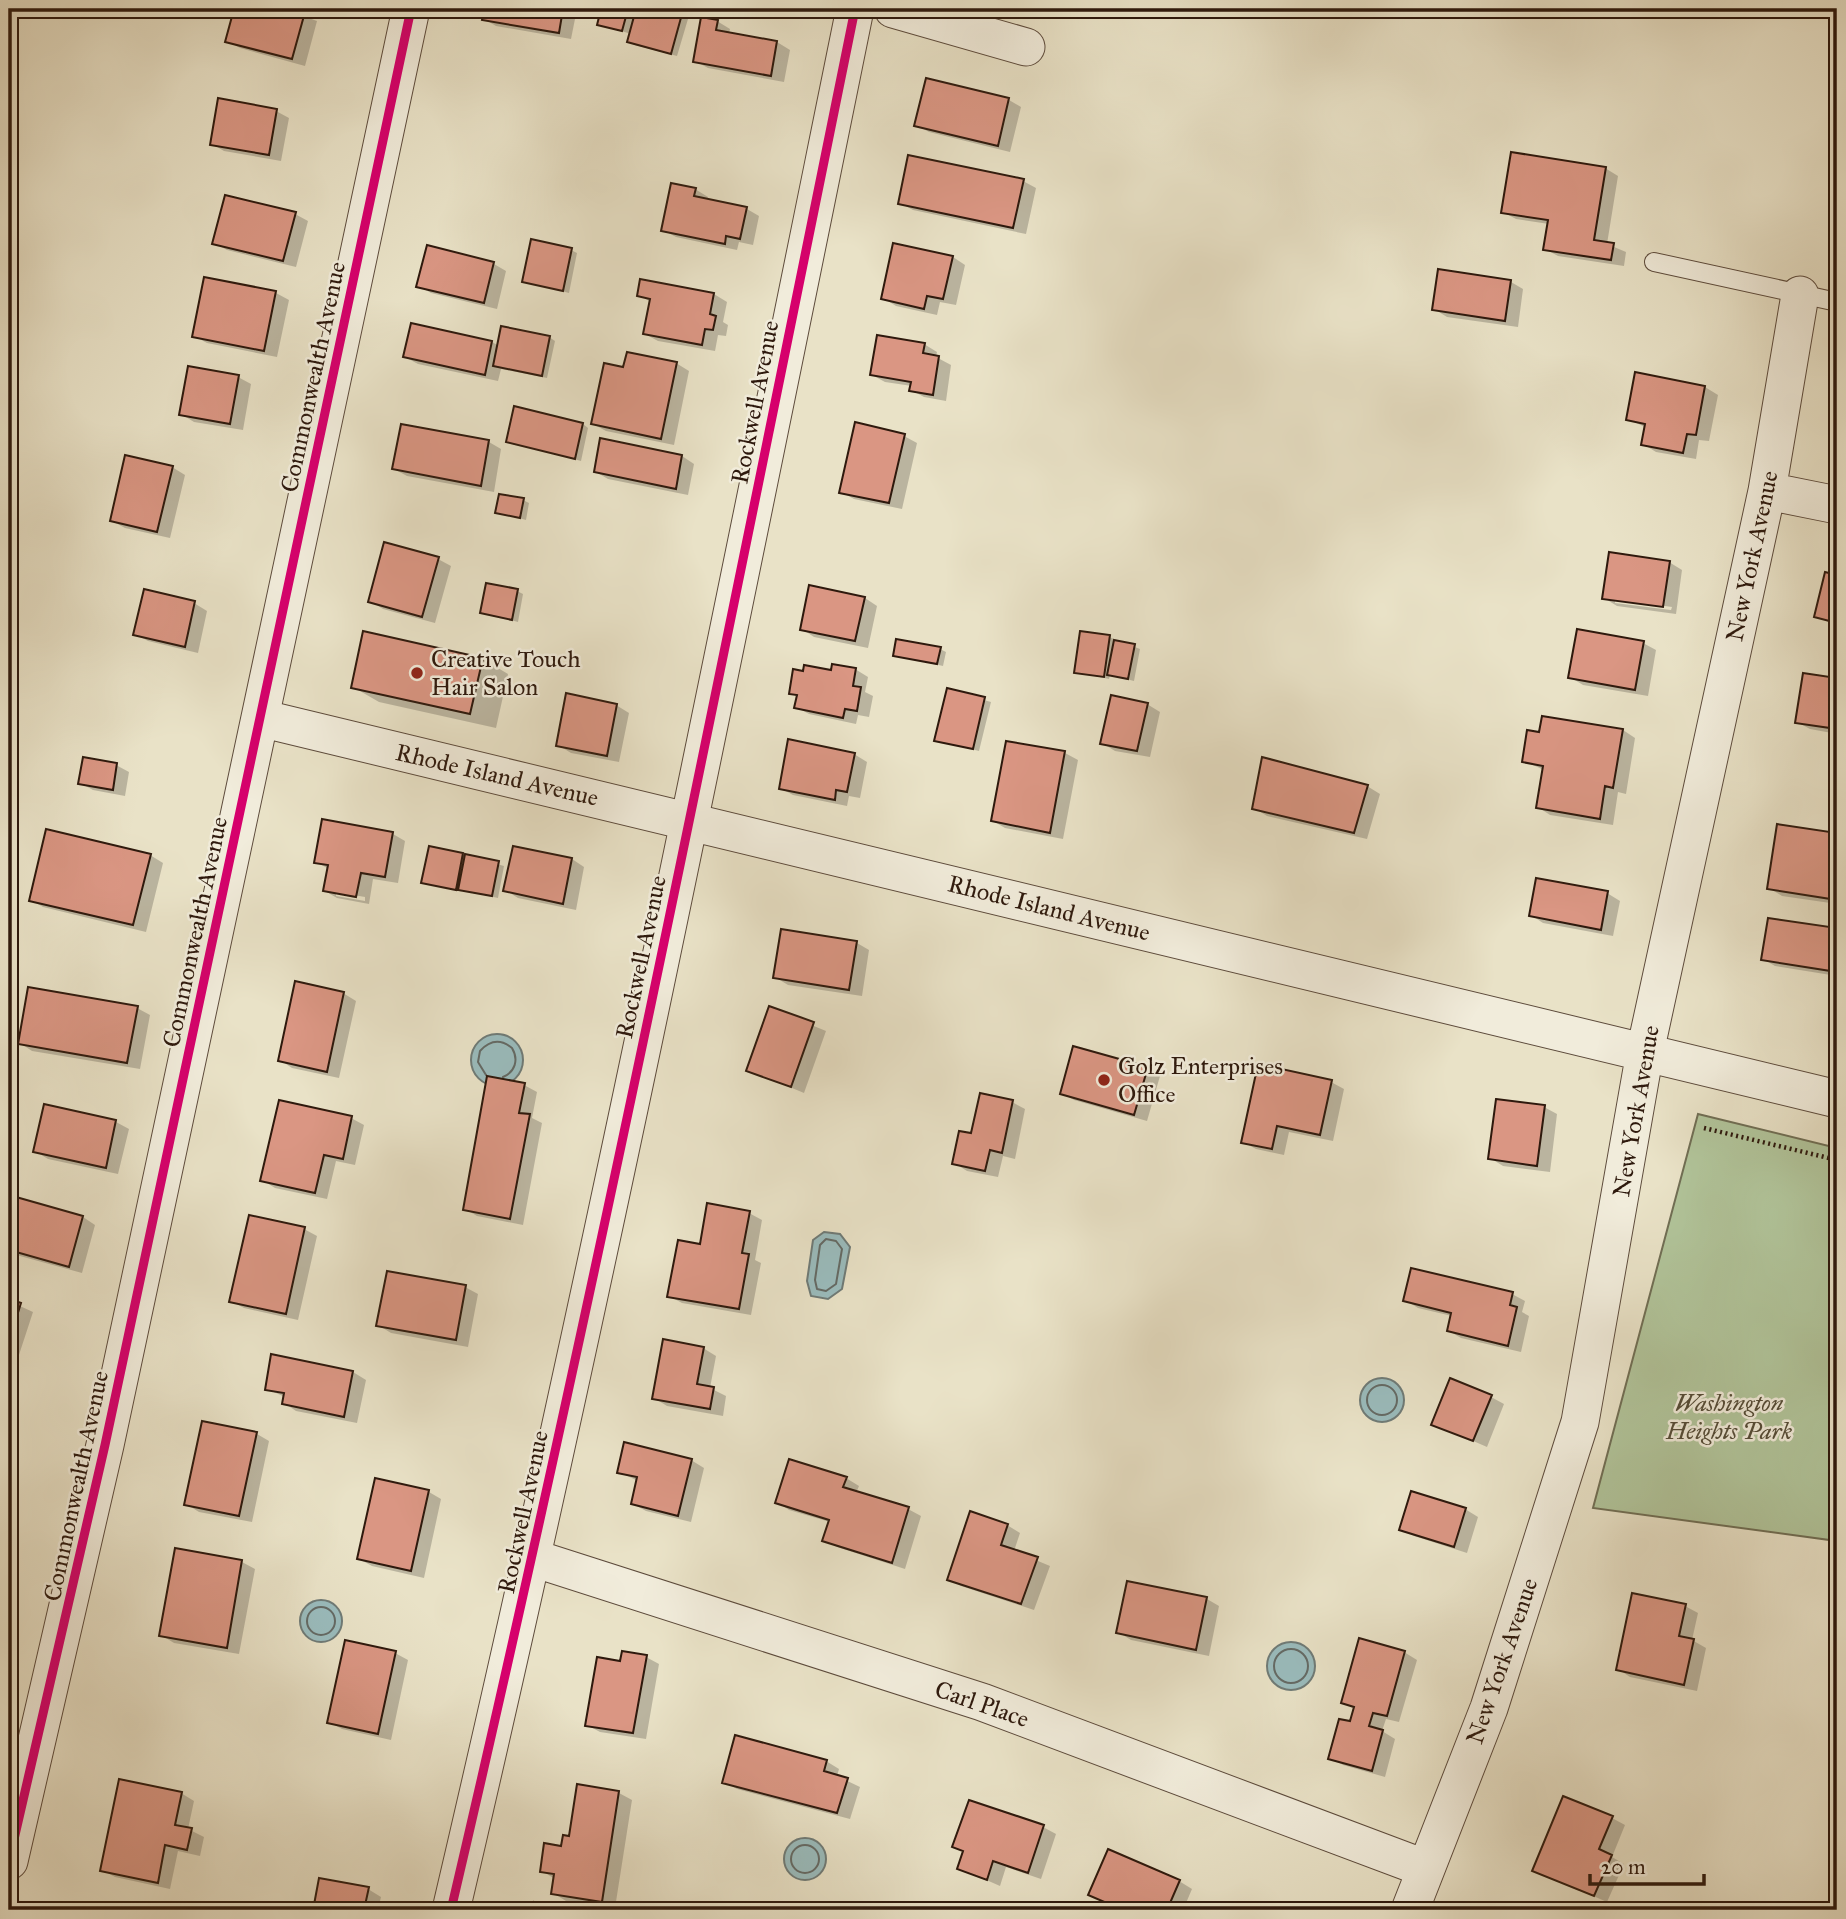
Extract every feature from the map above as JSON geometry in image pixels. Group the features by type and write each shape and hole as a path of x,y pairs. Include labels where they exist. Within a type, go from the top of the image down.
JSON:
{"street":[{"name":"Commonwealth Avenue","path":"9,1861 105,1445 411,9"},
{"name":"Rockwell Avenue","path":"451,1910 533,1558 690,821 855,9"},
{"path":"893,9 1026,47"},
{"name":"New York Avenue","path":"1410,1910 1424,1868 1489,1708 1580,1422 1646,1052 1767,491 1800,295"},
{"path":"1767,491 1837,505"},
{"name":"Rhode Island Avenue","path":"260,718 1837,1099"},
{"name":"Carl Place","path":"533,1558 982,1702 1424,1868"}],"lane":[{"path":"1654,262 1837,302"}],"path":[{"path":"1704,1128 1837,1160"}],"green space":[{"name":"Washington Heights Park","path":"1698,1114 1837,1148 1837,1541 1593,1508"}],"water":[{"path":"497,1034 507,1036 515,1042 521,1050 521,1070 515,1078 507,1084 497,1086 487,1084 479,1078 473,1070 471,1060 473,1050 479,1042 487,1036"},
{"path":"824,1232 840,1234 850,1247 842,1289 828,1299 811,1296 807,1281 813,1240"},
{"path":"1382,1378 1397,1385 1404,1400 1397,1415 1382,1422 1367,1415 1360,1400 1367,1385"},
{"path":"321,1600 336,1606 342,1621 336,1636 321,1642 306,1636 300,1621 306,1606"},
{"path":"1291,1642 1300,1643 1308,1649 1314,1657 1314,1675 1308,1683 1300,1689 1291,1690 1282,1689 1274,1683 1268,1675 1267,1666 1268,1657 1274,1649 1282,1643"},
{"path":"805,1838 820,1844 826,1859 820,1874 805,1880 790,1874 784,1859 790,1844"}],"building":[{"path":"234,9 291,9 305,12 292,59 225,42"},
{"path":"484,9 563,9 559,33 482,20"},
{"path":"601,9 628,9 622,31 597,25"},
{"path":"636,9 664,9 682,14 671,54 627,42"},
{"path":"701,17 718,20 716,30 777,41 771,76 693,62"},
{"path":"926,78 1009,98 998,146 914,126"},
{"path":"218,98 277,109 269,155 210,145"},
{"path":"1511,152 1606,167 1594,240 1614,243 1611,260 1543,250 1548,220 1501,213"},
{"path":"908,155 1024,179 1013,228 898,204"},
{"path":"671,183 696,188 694,196 747,207 740,239 726,236 725,244 661,231"},
{"path":"225,195 296,212 283,261 212,244"},
{"path":"531,239 572,248 563,291 522,282"},
{"path":"893,243 953,256 943,299 927,296 924,309 881,299"},
{"path":"427,245 494,262 484,303 416,287"},
{"path":"1438,269 1511,280 1505,321 1432,310"},
{"path":"204,277 276,291 264,351 192,337"},
{"path":"640,279 714,293 710,314 716,316 713,330 705,329 702,345 643,334 650,299 637,296"},
{"path":"411,323 492,341 485,375 403,357"},
{"path":"501,326 550,336 542,376 493,366"},
{"path":"877,335 925,343 923,353 939,356 933,395 909,391 911,382 870,375"},
{"path":"627,352 677,362 661,439 591,424 604,363 623,367"},
{"path":"188,366 239,375 230,424 179,415"},
{"path":"1635,372 1705,386 1696,435 1687,434 1683,453 1641,445 1645,424 1626,420"},
{"path":"514,406 583,423 575,459 506,442"},
{"path":"855,422 905,434 889,503 839,493"},
{"path":"401,424 489,440 481,486 392,469"},
{"path":"600,438 682,455 676,489 594,472"},
{"path":"125,455 173,466 157,532 110,521"},
{"path":"499,494 524,498 520,518 495,513"},
{"path":"384,542 439,557 422,617 368,602"},
{"path":"1609,552 1670,561 1663,607 1602,599"},
{"path":"1825,572 1837,575 1837,623 1814,617"},
{"path":"486,583 518,589 512,620 480,613"},
{"path":"809,585 865,597 855,641 800,630"},
{"path":"144,589 195,601 185,647 133,635"},
{"path":"1577,629 1644,641 1635,690 1568,678"},
{"name":"Creative Touch Hair Salon","path":"363,631 483,658 470,714 351,688"},
{"path":"1080,631 1110,635 1104,677 1074,673"},
{"path":"896,639 941,647 937,664 893,656"},
{"path":"1114,640 1135,644 1128,679 1107,675"},
{"path":"832,664 856,668 853,686 861,687 857,711 845,709 843,718 794,708 797,695 789,694 793,669 803,671 804,665 831,670"},
{"path":"1803,673 1837,678 1837,729 1795,723"},
{"path":"947,688 985,697 973,749 934,741"},
{"path":"566,693 617,704 607,756 556,746"},
{"path":"1111,695 1148,703 1137,751 1100,744"},
{"path":"1542,716 1623,729 1613,788 1605,786 1600,819 1536,808 1543,766 1522,762 1527,730 1539,732"},
{"path":"788,739 855,753 847,792 836,790 835,800 779,789"},
{"path":"1006,741 1065,751 1050,833 991,821"},
{"path":"83,757 117,763 113,790 78,784"},
{"path":"1262,757 1368,785 1354,833 1252,809"},
{"path":"322,819 393,832 385,877 361,873 356,897 323,891 328,865 314,863"},
{"path":"1777,824 1837,833 1837,900 1767,889"},
{"path":"46,829 151,854 133,925 29,901"},
{"path":"429,846 463,853 456,890 421,883"},
{"path":"513,846 572,858 563,904 503,891"},
{"path":"465,854 499,861 492,896 458,890"},
{"path":"1536,878 1608,891 1601,930 1529,916"},
{"path":"1768,918 1837,928 1837,972 1761,960"},
{"path":"781,929 857,941 849,990 773,978"},
{"path":"295,981 344,992 327,1072 278,1061"},
{"path":"28,987 138,1006 127,1063 18,1044"},
{"path":"769,1006 814,1022 791,1087 746,1071"},
{"name":"Golz Enterprises Office","path":"1073,1046 1148,1067 1134,1115 1060,1094"},
{"path":"1258,1064 1332,1080 1320,1135 1277,1126 1272,1149 1241,1143"},
{"path":"487,1076 525,1083 519,1113 530,1114 510,1219 463,1210"},
{"path":"980,1093 1013,1100 1002,1153 990,1150 985,1171 952,1164 959,1131 971,1133"},
{"path":"1496,1099 1545,1105 1537,1166 1488,1159"},
{"path":"279,1100 352,1116 343,1159 324,1155 315,1193 260,1181"},
{"path":"44,1104 116,1120 106,1168 33,1152"},
{"path":"9,1195 83,1216 69,1267 9,1250"},
{"path":"707,1203 750,1211 742,1253 749,1254 739,1309 667,1297 678,1240 700,1244"},
{"path":"249,1215 305,1227 286,1314 229,1302"},
{"path":"1411,1268 1513,1292 1510,1305 1517,1307 1508,1346 1447,1331 1451,1313 1403,1301"},
{"path":"387,1271 466,1285 456,1340 376,1326"},
{"path":"9,1299 21,1303 9,1342"},
{"path":"663,1339 704,1347 697,1384 714,1387 710,1409 652,1399"},
{"path":"271,1354 353,1371 344,1417 282,1404 284,1393 265,1390"},
{"path":"1450,1378 1492,1395 1473,1441 1431,1425"},
{"path":"202,1421 257,1432 239,1516 184,1505"},
{"path":"624,1442 692,1459 678,1516 631,1504 637,1477 617,1473"},
{"path":"789,1459 847,1477 843,1487 909,1507 892,1563 822,1541 829,1520 775,1503"},
{"path":"375,1478 429,1490 411,1571 357,1559"},
{"path":"1411,1491 1466,1508 1454,1547 1399,1530"},
{"path":"970,1511 1008,1524 1001,1545 1038,1557 1021,1604 947,1580"},
{"path":"175,1548 242,1560 227,1648 159,1636"},
{"path":"1127,1581 1207,1597 1196,1650 1116,1633"},
{"path":"1632,1593 1686,1604 1679,1636 1694,1639 1684,1685 1616,1670"},
{"path":"1359,1638 1405,1651 1387,1716 1373,1713 1369,1726 1383,1730 1372,1771 1328,1759 1339,1719 1350,1721 1354,1707 1341,1703"},
{"path":"345,1640 396,1651 378,1734 327,1723"},
{"path":"622,1651 647,1655 633,1733 585,1726 597,1657 620,1661"},
{"path":"735,1735 827,1760 824,1771 848,1778 837,1813 722,1783"},
{"path":"119,1779 182,1792 175,1825 192,1828 187,1850 165,1845 158,1883 100,1871"},
{"path":"577,1784 619,1791 602,1902 551,1894 554,1874 540,1872 544,1843 561,1846 563,1835 569,1836"},
{"path":"1563,1796 1613,1816 1599,1849 1612,1855 1594,1896 1532,1871"},
{"path":"969,1800 1044,1825 1028,1873 993,1861 987,1880 957,1869 963,1851 952,1847"},
{"path":"1108,1849 1180,1880 1167,1910 1123,1910 1088,1895"},
{"path":"319,1878 369,1887 364,1910 313,1910"},
{"path":"534,1902 573,1910 532,1910"}],"cycle path":[{"path":"9,1861 105,1445 411,9"},
{"path":"451,1910 610,1199 855,9"}],"place":[{"name":"Creative Touch Hair Salon","path":"417,673"},
{"name":"Golz Enterprises Office","path":"1104,1080"}]}
